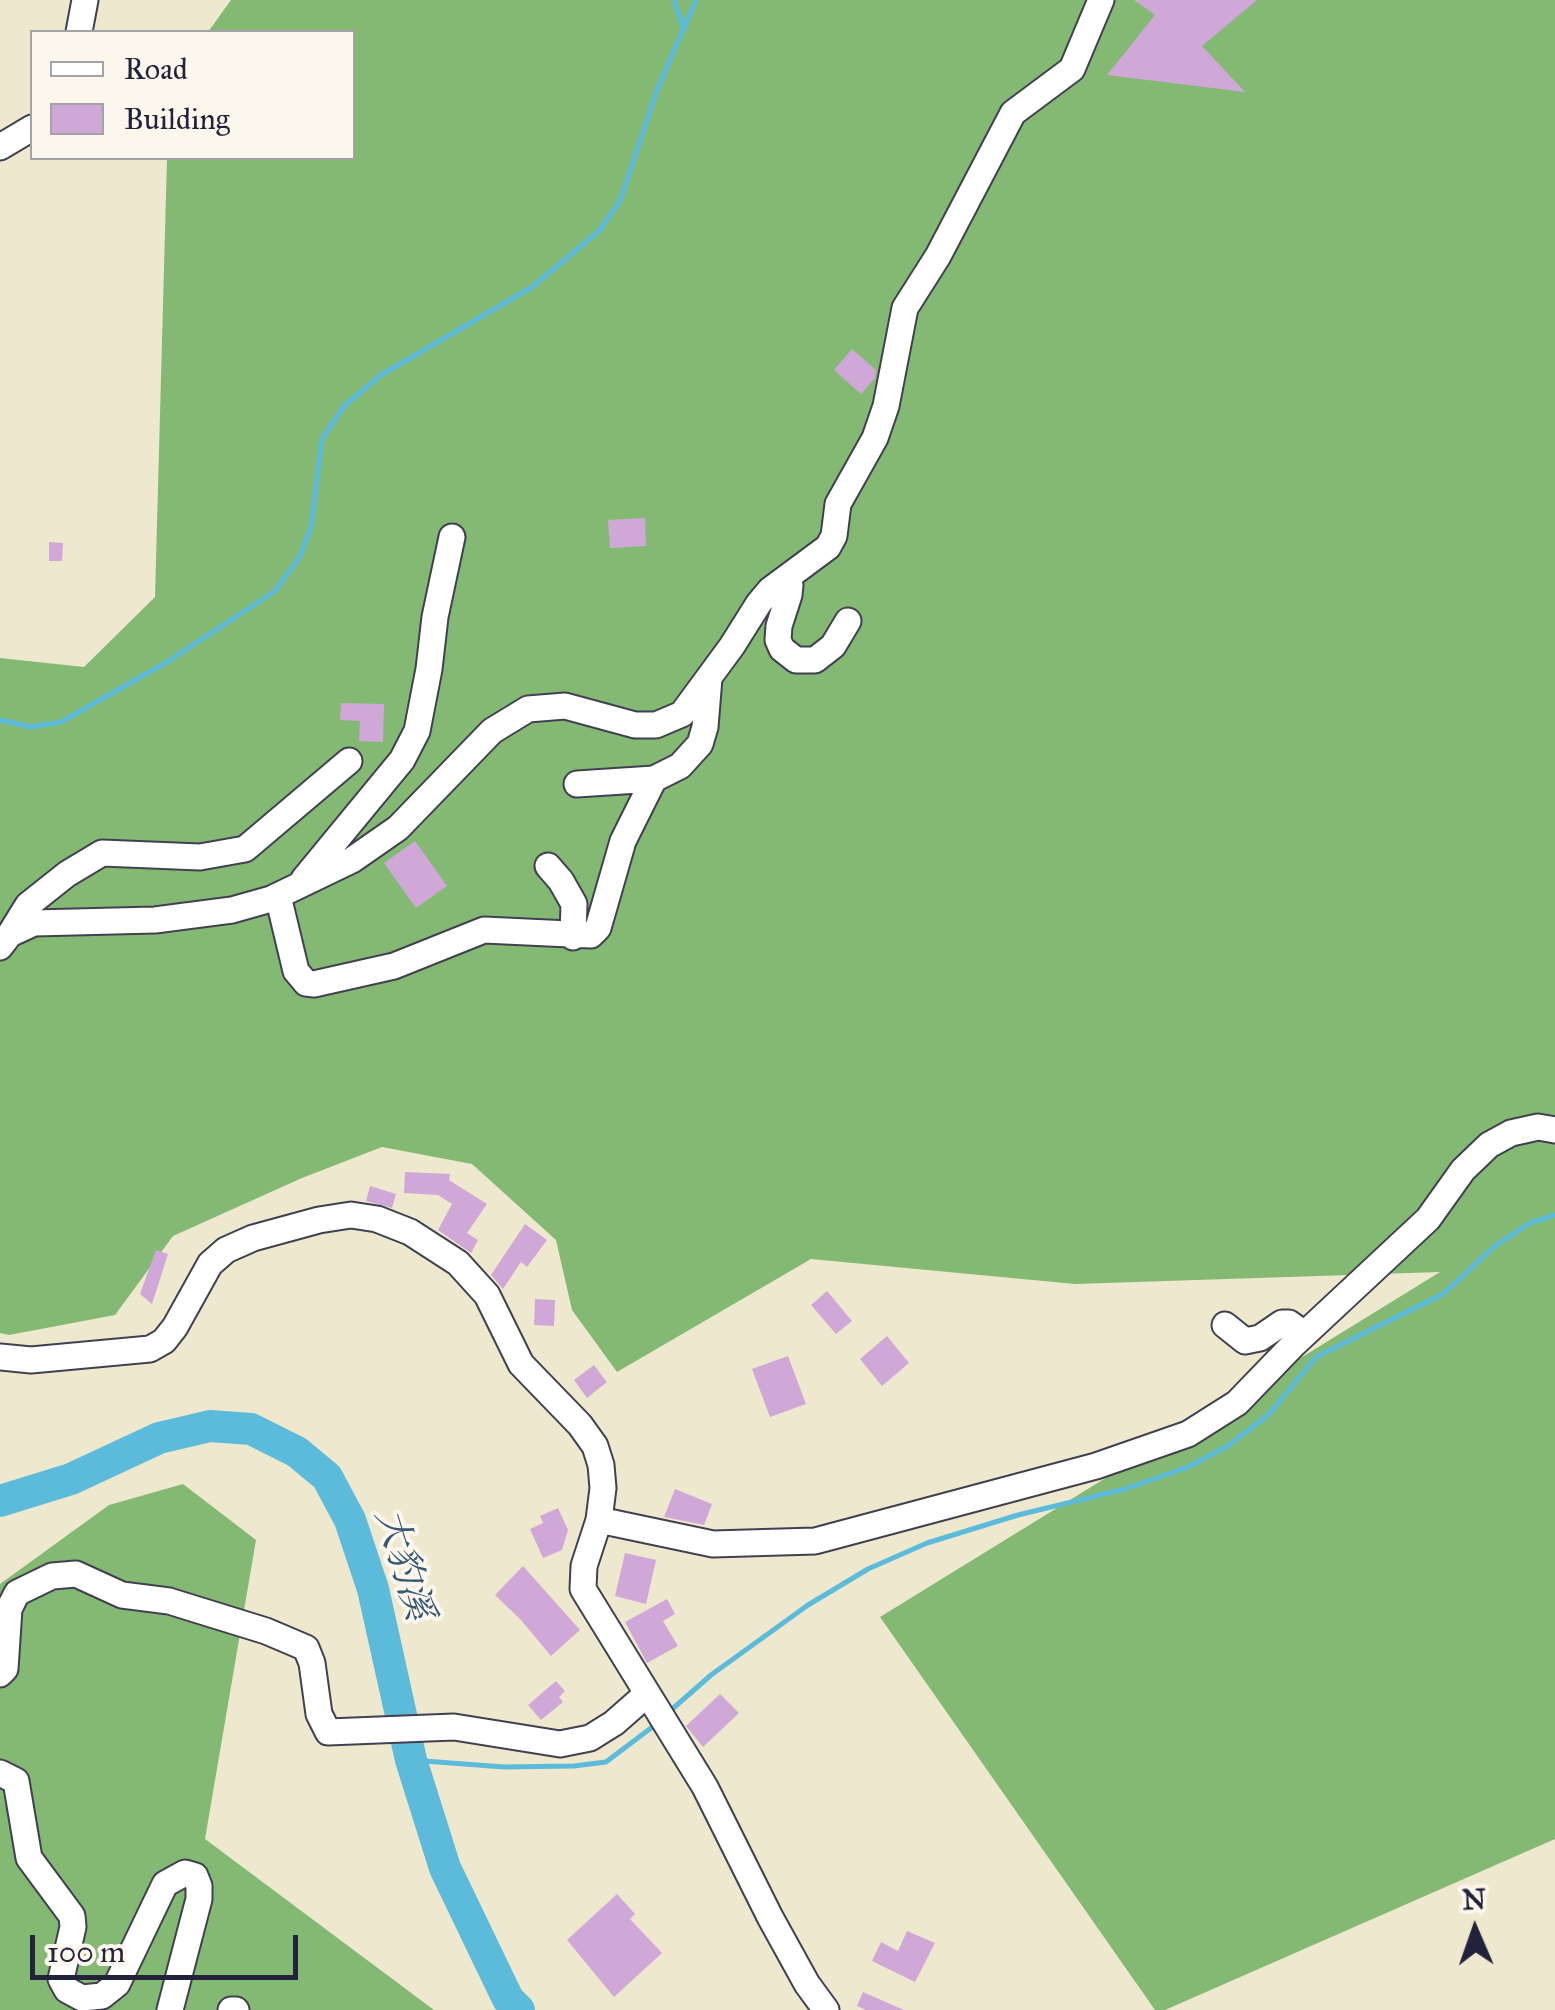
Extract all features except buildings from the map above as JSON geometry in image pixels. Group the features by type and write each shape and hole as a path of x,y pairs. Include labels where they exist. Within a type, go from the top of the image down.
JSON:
{"street":[{"path":"78,30 85,0"},
{"path":"5,940 34,923 156,920 232,910 288,891 352,860 398,828 492,731 514,716 542,706 565,706 622,723 656,725 682,714 758,603 816,558 834,536 838,504 875,438 886,406 905,308 938,256 1013,113 1072,69 1100,0"},
{"path":"0,147 30,129"},
{"path":"452,537 434,617 429,670 416,730 402,760 288,891 296,971 306,983 394,966 484,930 591,935 598,928 623,840 654,778"},
{"path":"786,579 789,594 778,640 782,649 796,660 815,660 833,646 848,621"},
{"path":"577,784 654,778 680,766 700,744 708,678"},
{"path":"5,940 28,906 68,874 102,854 200,856 245,849 350,761"},
{"path":"548,866 574,904 573,937"},
{"path":"599,1520 713,1544 816,1541 1096,1466 1188,1434 1237,1402 1304,1334 1428,1220 1463,1170 1489,1145 1511,1132 1538,1127 1555,1130"},
{"path":"0,1358 31,1360 150,1349 164,1341 175,1327 194,1288 210,1264 226,1250 253,1238 319,1220 352,1215 376,1218 410,1232 458,1263 487,1294 521,1364 595,1446 603,1488 599,1520 584,1566 583,1590 705,1787 807,1984 826,2010"},
{"path":"1225,1325 1244,1341 1260,1338 1282,1323 1289,1323 1304,1334"},
{"path":"0,1674 5,1669 10,1608 17,1593 52,1576 76,1574 122,1596 169,1600 306,1648 319,1714 328,1732 454,1727 529,1740 575,1742 614,1723 657,1711"},
{"path":"0,1774 16,1781 29,1858 72,1916 73,1928 61,1979 67,1990 82,1998 102,1996 117,1984 165,1884 184,1873 195,1876 198,1899 170,2010"}],"green space":[{"path":"231,0 1555,0 1555,1839 1165,2010 1155,2010 880,1617 1440,1272 1075,1284 811,1259 617,1372 572,1310 556,1240 472,1164 382,1147 173,1236 115,1315 9,1335 0,1333 0,658 84,667 155,597 167,160 355,160 355,30 209,30"},
{"path":"183,1484 256,1540 205,1839 434,2010 0,2010 0,1584 109,1505"}],"waterway":[{"path":"674,0 684,30"},
{"path":"0,720 31,727 61,722 167,662 275,591 299,558 311,528 322,439 344,406 381,375 532,287 599,231 620,201 657,90 696,0"},
{"path":"670,1711 711,1675 808,1605 868,1569 927,1543 1018,1515 1125,1489 1188,1467 1229,1445 1268,1415 1316,1357 1443,1294 1495,1246 1530,1223 1555,1215"},
{"name":"大豹溪","path":"0,1501 71,1479 159,1438 210,1426 251,1429 297,1452 327,1477 350,1520 373,1589 411,1760 445,1868 508,1999 519,2010"},
{"path":"411,1760 504,1767 606,1762 655,1725"}]}
